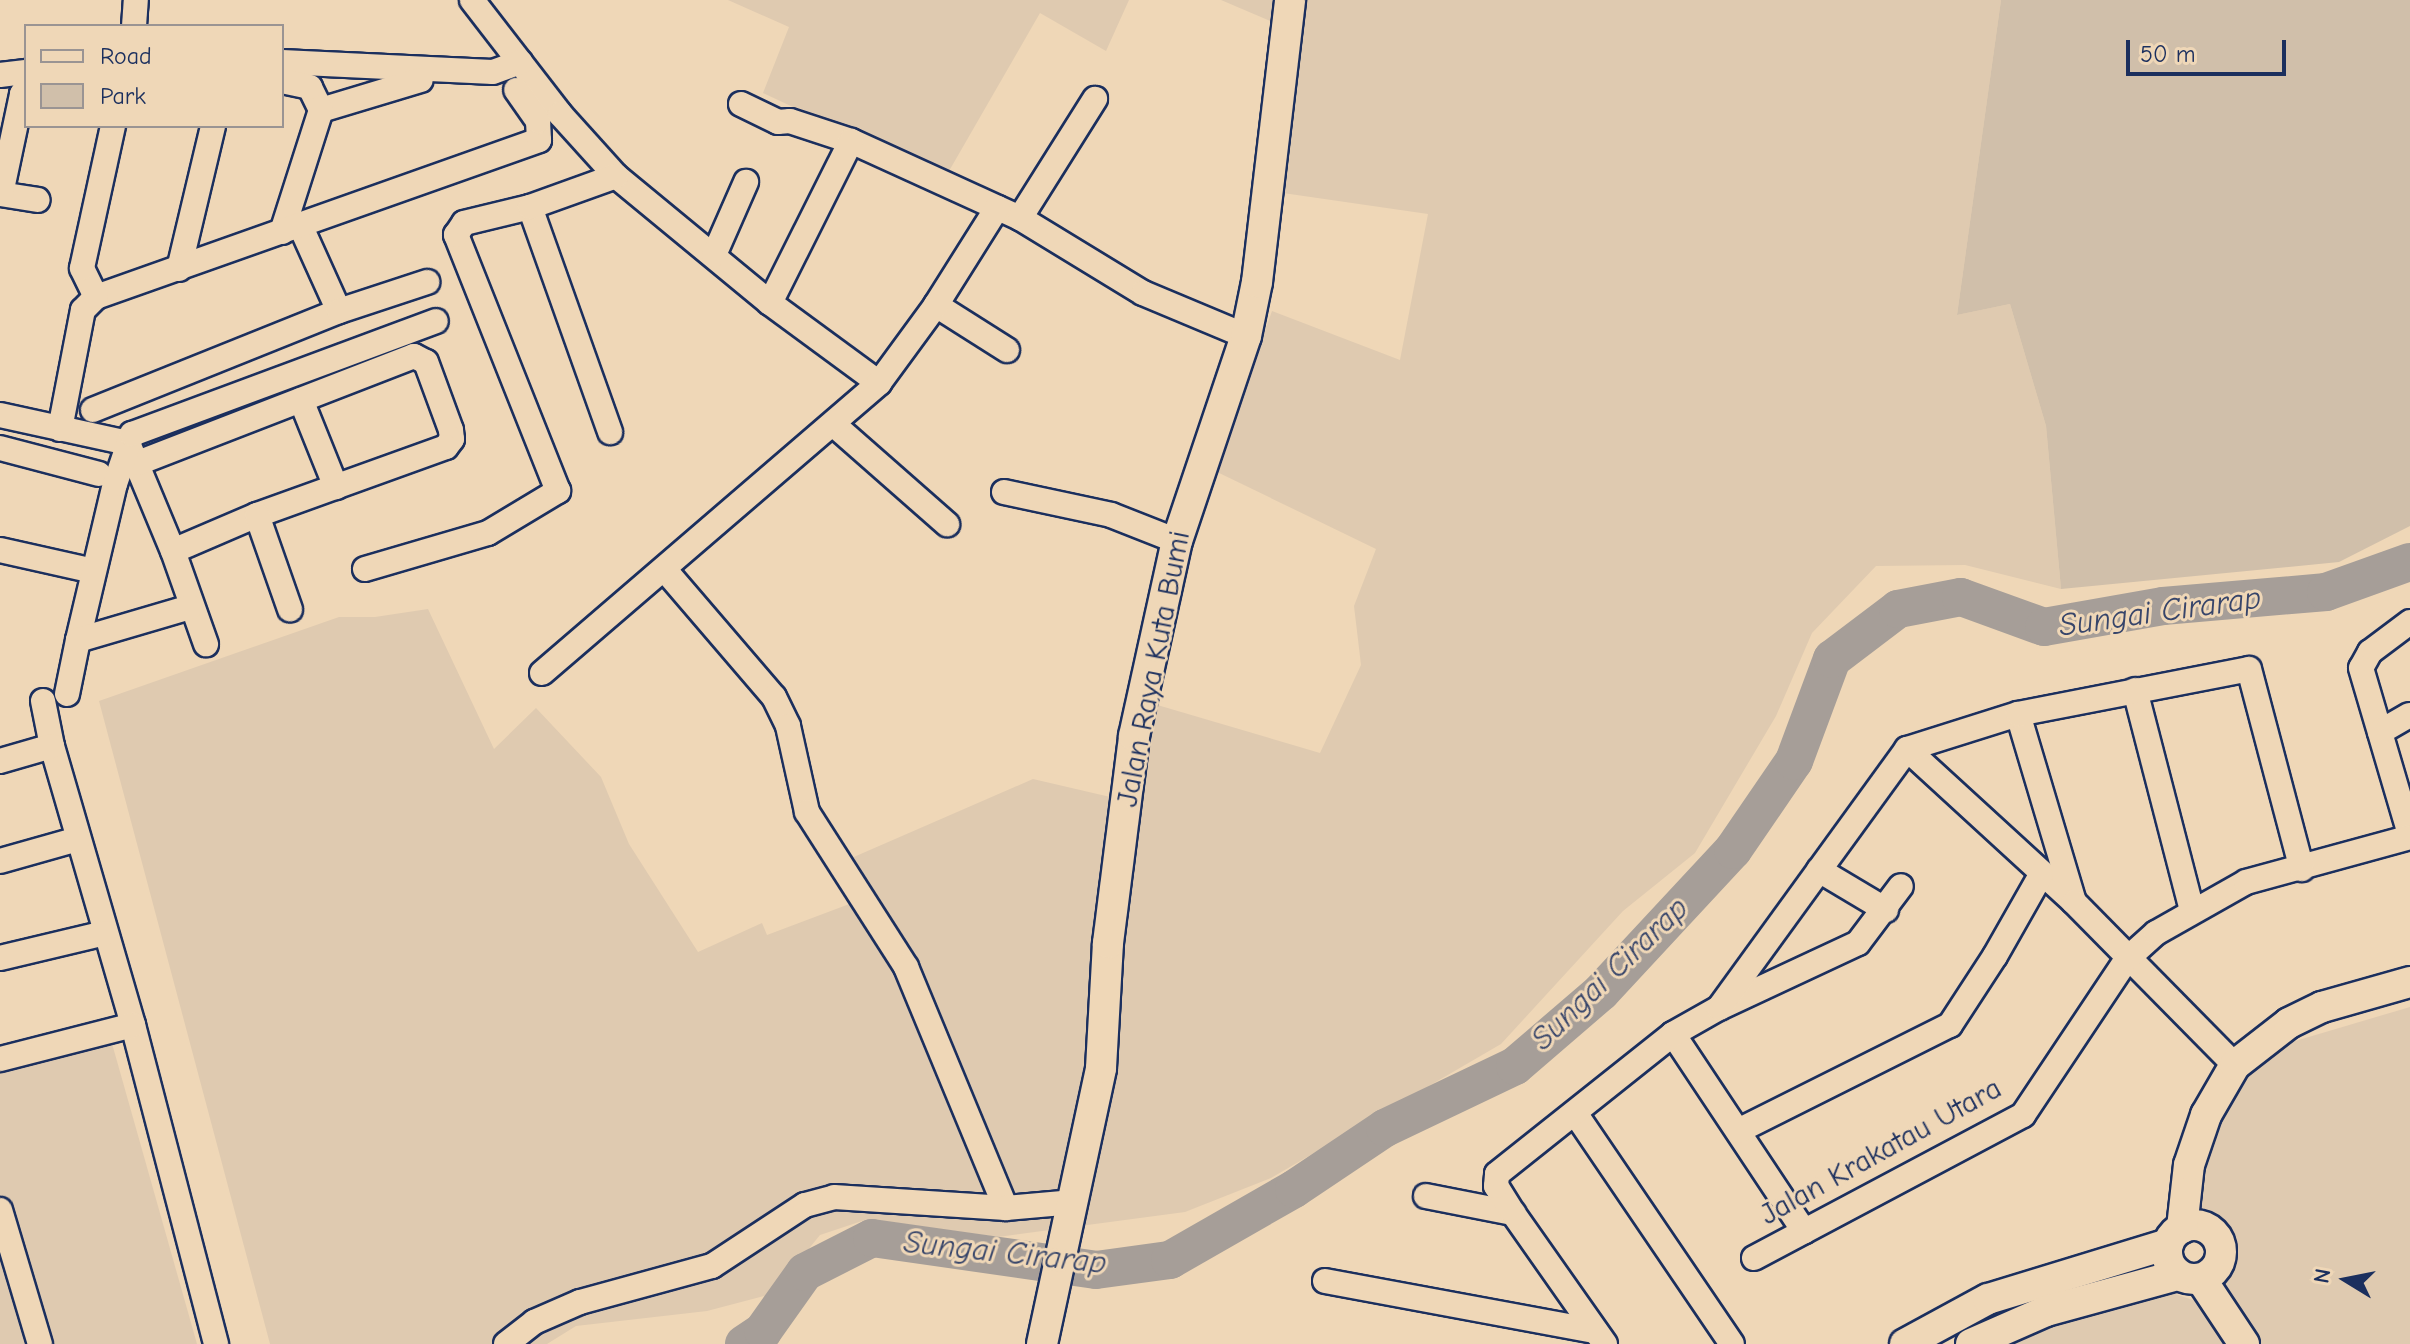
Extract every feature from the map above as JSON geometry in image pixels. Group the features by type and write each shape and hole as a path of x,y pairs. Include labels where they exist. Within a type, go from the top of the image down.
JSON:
{"street":[{"path":"134,24 136,0"},
{"path":"472,0 616,176 770,303 879,383"},
{"name":"Jalan Raya Kuta Bumi","path":"1042,1344 1073,1211 1101,1068 1108,943 1134,736 1177,541 1246,336 1257,282 1290,0"},
{"path":"284,62 493,72 520,62"},
{"path":"0,75 24,72"},
{"path":"321,110 421,80"},
{"path":"284,81 310,87 321,110 291,230 339,311"},
{"path":"60,429 83,310 96,297 539,140 538,121 516,90"},
{"path":"24,93 18,107 1,194 38,200"},
{"path":"1020,218 1095,99"},
{"path":"741,104 778,122 790,121 851,141 1020,218 1143,293 1246,336"},
{"path":"96,297 82,268 113,128"},
{"path":"179,269 213,128"},
{"path":"770,303 851,141"},
{"path":"365,569 488,533 558,491 456,235 464,223 530,207 616,176"},
{"path":"714,255 746,182"},
{"path":"530,207 610,432"},
{"path":"542,673 879,383 936,305 997,208"},
{"path":"93,410 339,311 427,282"},
{"path":"936,305 1007,350"},
{"path":"206,644 133,453 132,434 436,321"},
{"path":"0,415 60,429 133,453 301,400 414,356 426,362 452,439 446,447 257,515 173,551"},
{"path":"301,400 336,487"},
{"path":"833,424 947,524"},
{"path":"0,448 99,474"},
{"path":"67,694 94,571 133,453"},
{"path":"1004,492 1111,515 1177,541"},
{"path":"257,515 290,609"},
{"path":"0,550 94,571"},
{"path":"665,570 774,697 788,726 807,812 906,967 1006,1208"},
{"path":"78,640 190,607"},
{"path":"2410,622 2370,652 2361,668 2410,835"},
{"path":"1719,1008 1907,749 2018,714 2249,669 2302,869"},
{"path":"2135,690 2192,910"},
{"path":"43,701 52,746 133,1025 216,1344"},
{"path":"2018,714 2074,902"},
{"path":"2380,732 2410,715"},
{"path":"0,761 52,746"},
{"path":"1907,749 2074,902 2235,1065"},
{"name":"Jalan Krakatau Utara","path":"1754,1258 2023,1115 2127,959 2156,933 2246,882 2302,869 2410,835"},
{"path":"0,861 78,839"},
{"path":"1819,870 1886,910"},
{"path":"1738,1131 1950,1025 2041,875"},
{"path":"1600,1337 1513,1213 1496,1186 1497,1174 1673,1034 1719,1008 1858,943 1886,910 1901,886"},
{"path":"0,958 105,933"},
{"path":"2244,1344 2189,1277 2170,1265 2189,1165 2206,1115 2235,1065 2289,1023 2322,1007 2410,982"},
{"path":"0,1059 133,1025"},
{"path":"1673,1034 1804,1231"},
{"path":"1575,1113 1732,1344"},
{"path":"1426,1196 1513,1213"},
{"path":"506,1344 534,1322 580,1302 712,1266 805,1205 834,1197 1073,1211"},
{"path":"0,1210 40,1344"},
{"path":"1905,1344 1988,1299 2203,1226 2217,1236 2221,1246 2219,1266 2189,1277 2046,1311 1971,1344"},
{"path":"1325,1281 1600,1337"}],"shaded area":[{"path":"728,0 1129,0 1106,51 1040,13 945,178 763,93 789,27"},
{"path":"1221,0 2001,0 1957,315 2010,304 2046,426 2061,589 1965,565 1876,566 1812,633 1776,716 1695,853 1623,911 1501,1044 1271,1178 1185,1212 998,1237 868,1219 820,1235 772,1294 707,1311 576,1326 547,1344 270,1344 99,701 339,617 375,617 428,609 494,749 536,708 601,777 629,844 698,952 762,923 767,935 860,900 840,863 1033,779 1136,803 1154,704 1320,753 1361,665 1354,606 1376,549 1215,471 1272,311 1400,360 1428,214 1283,193 1301,34"},
{"path":"2410,1007 2410,1344 1991,1344 2163,1290 2238,1315 2187,1189 2214,1101 2278,1046"},
{"path":"111,1040 197,1344 0,1344 0,1069"}],"green space":[{"path":"2001,0 2410,0 2410,526 2339,562 2061,589 2046,426 2010,304 1957,315"}],"waterway":[{"name":"Sungai Cirarap","path":"744,1344 763,1331 805,1272 872,1238 1096,1270 1170,1260 1294,1189 1385,1128 1515,1066 1601,992 1733,850 1794,761 1832,659 1898,609 1961,597 2044,627 2163,606 2326,592 2410,562"}]}
